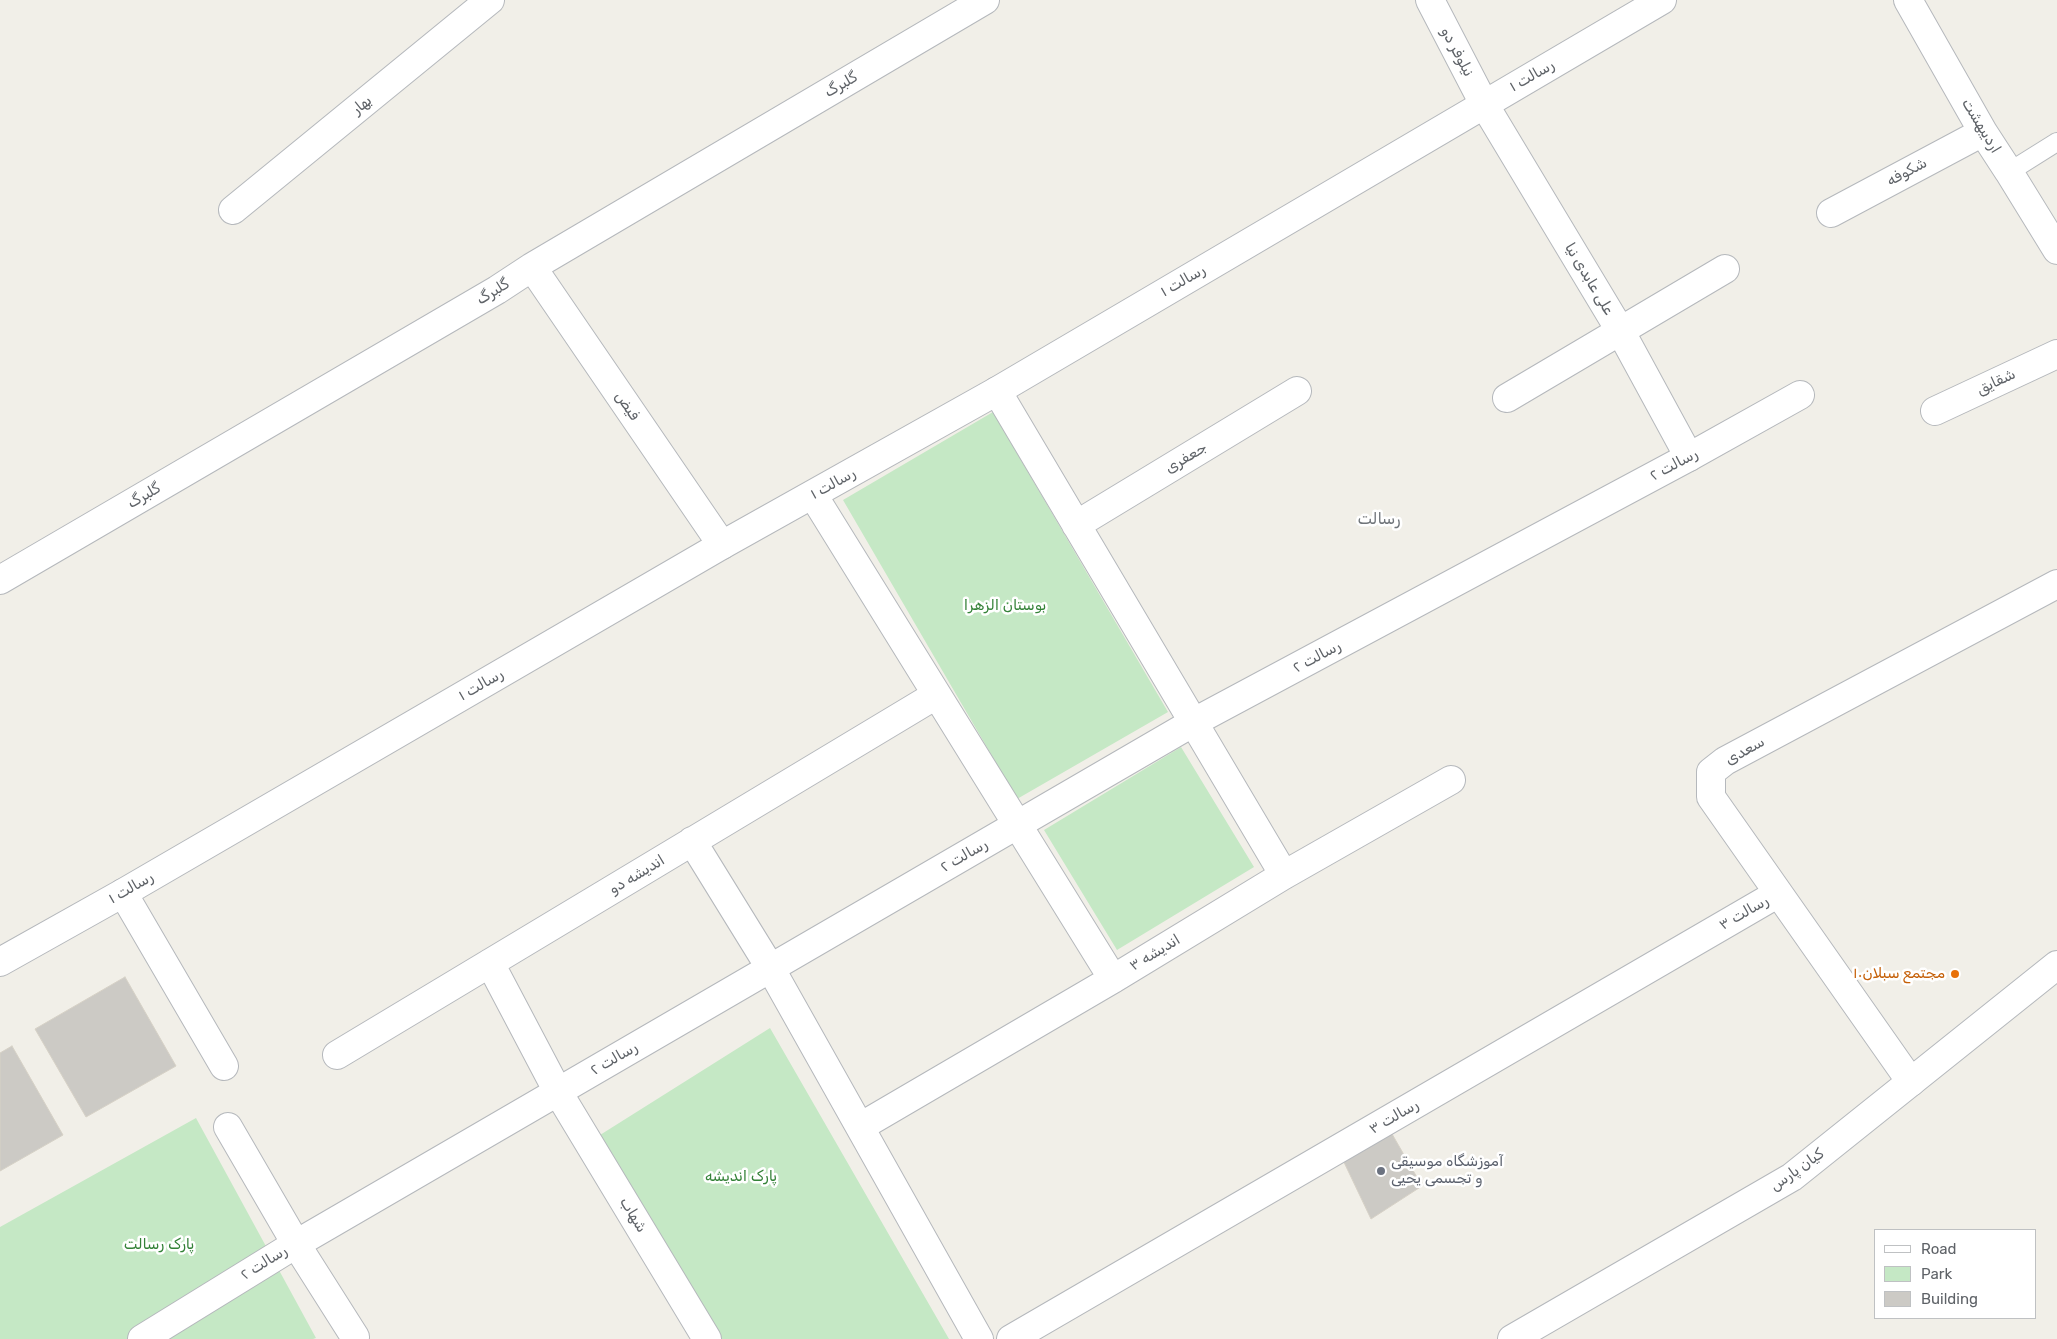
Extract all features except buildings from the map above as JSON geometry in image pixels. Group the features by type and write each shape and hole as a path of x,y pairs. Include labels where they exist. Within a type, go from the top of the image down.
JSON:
{"street":[{"name":"بهار","path":"233,210 490,0"},
{"name":"گلبرگ","path":"0,580 497,290 532,267 985,0"},
{"name":"نیلوفر دو","path":"1430,0 1484,104"},
{"name":"رسالت ۱","path":"0,962 123,893 722,545 997,391 1662,0"},
{"name":"اردیبهشت","path":"1908,0 1983,132 2057,250"},
{"name":"علی عابدی نیا","path":"1484,104 1621,332 1689,457"},
{"name":"شکوفه","path":"1831,213 1983,132"},
{"name":"فیض","path":"532,267 722,545"},
{"path":"1507,398 1725,269"},
{"name":"شقایق","path":"1935,411 2057,354"},
{"path":"997,391 1284,875"},
{"name":"جعفری","path":"1076,525 1297,391"},
{"name":"رسالت ۲","path":"142,1339 296,1244 1194,722 1689,457 1800,395"},
{"path":"812,495 1113,979"},
{"name":"سعدی","path":"1911,1082 1710,797 1711,772 1725,761 2057,584"},
{"name":"اندیشه دو","path":"337,1055 936,695"},
{"name":"اندیشه ۳","path":"860,1127 1113,979 1284,875 1450,780"},
{"path":"692,842 771,969 979,1339"},
{"path":"123,893 224,1066"},
{"name":"رسالت ۳","path":"1011,1339 1777,894"},
{"name":"شهاب","path":"490,963 558,1092 707,1339"},
{"name":"کیان پارس","path":"1512,1339 1792,1178 2057,964"},
{"path":"228,1127 296,1244 355,1337"}],"lane":[{"path":"2009,172 2057,142"}],"green space":[{"name":"بوستان الزهرا","path":"993,412 1168,712 1017,799 843,500"},
{"path":"1181,747 1254,867 1117,950 1044,830"},
{"name":"پارک اندیشه","path":"770,1028 949,1339 722,1339 600,1135"},
{"name":"پارک رسالت","path":"196,1118 316,1338 0,1339 0,1227"}],"place":[{"name":"مجتمع سبلان۱۰","path":"1955,974"},
{"name":"آموزشگاه موسیقی و تجسمی یحیی","path":"1381,1171"}],"district":[{"name":"رسالت","path":"1379,519"}]}
